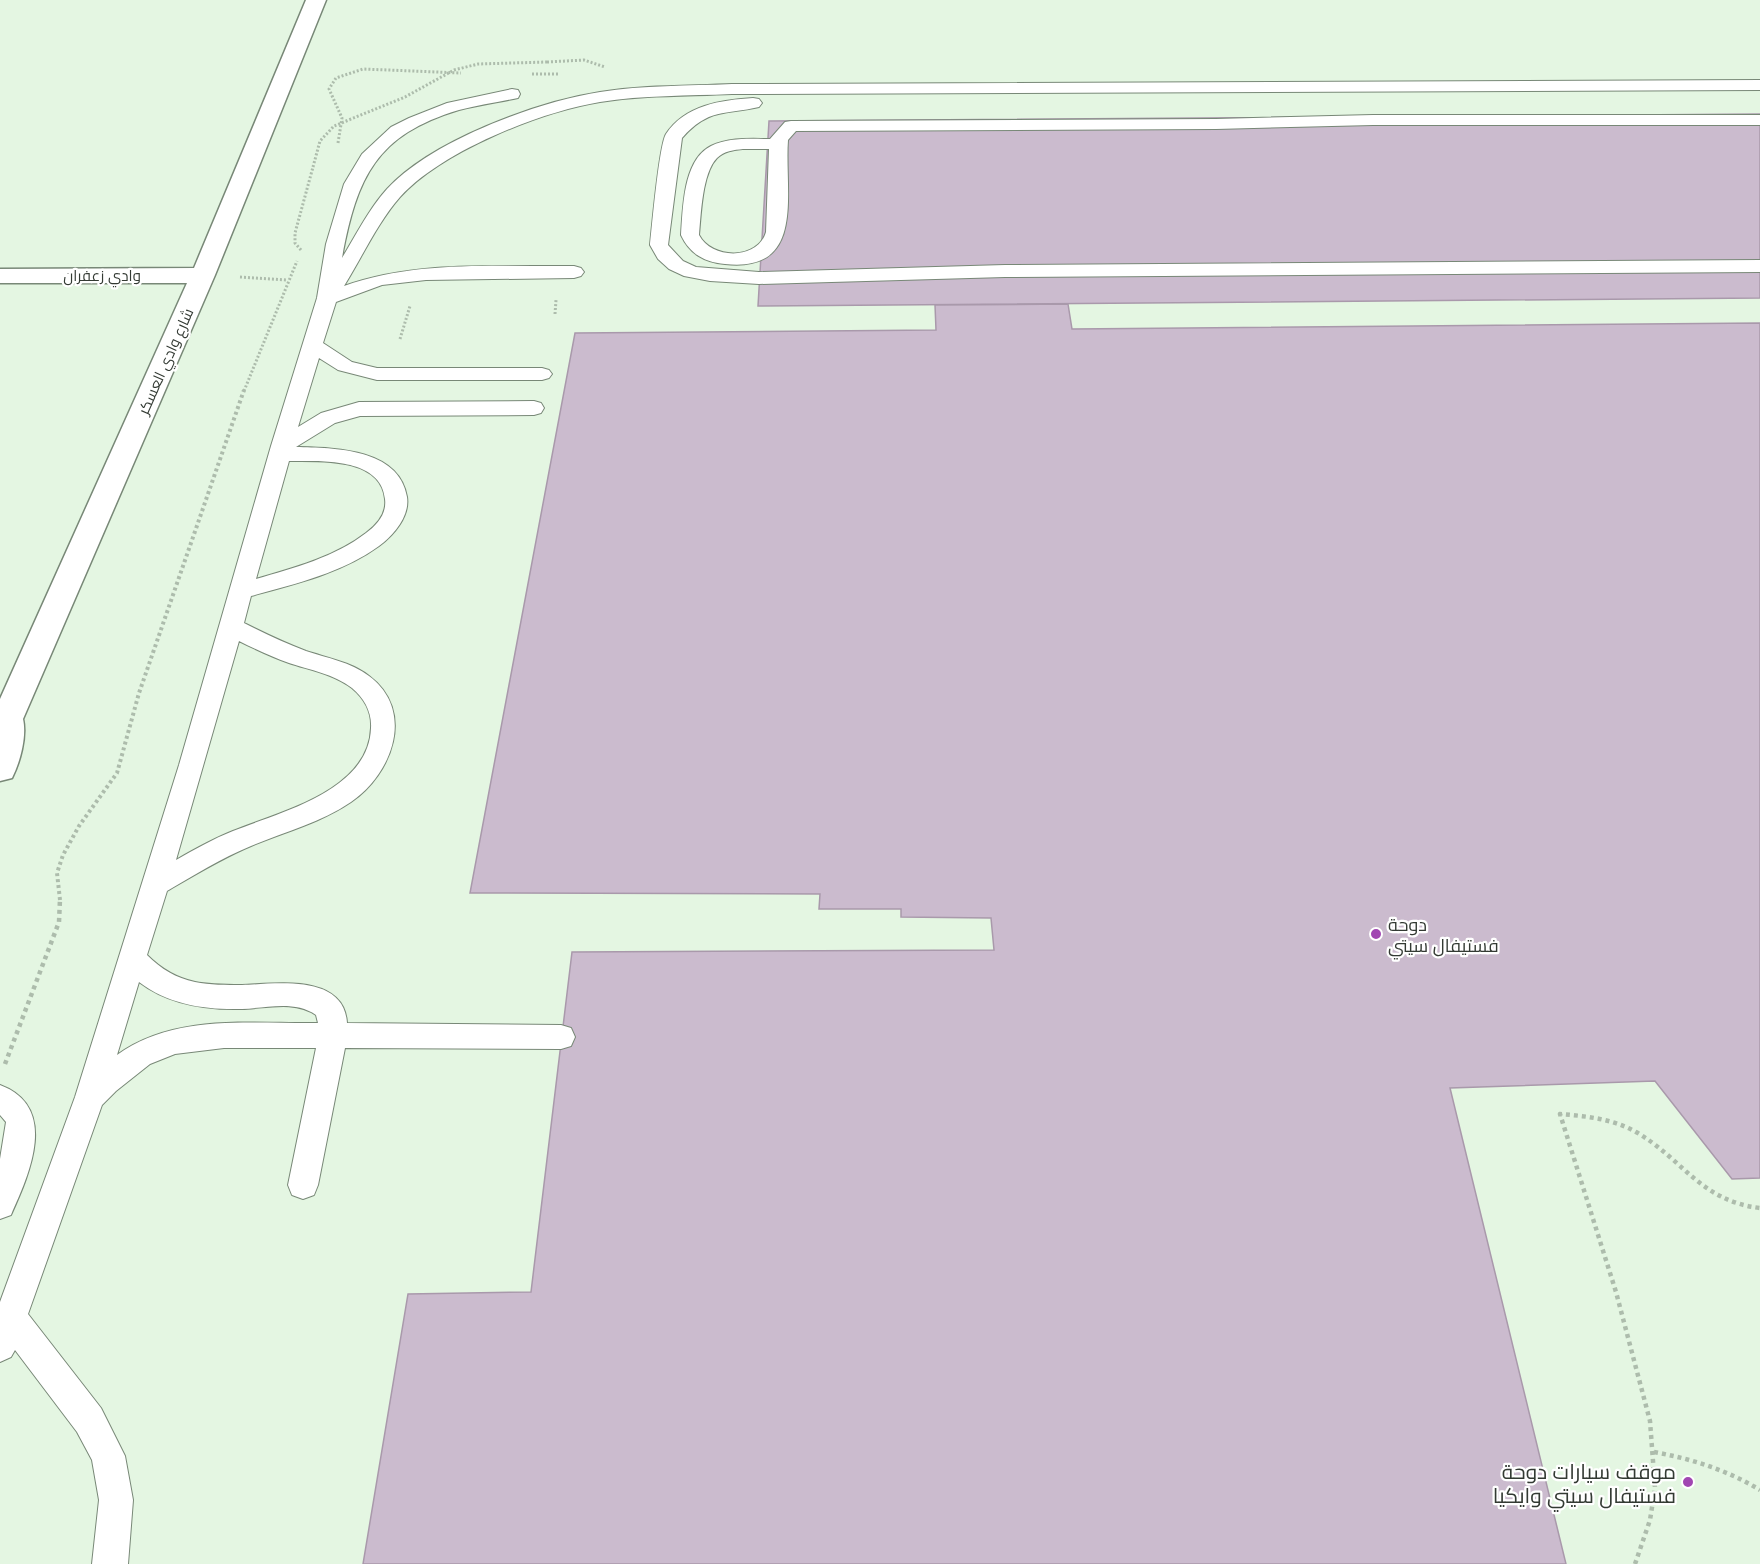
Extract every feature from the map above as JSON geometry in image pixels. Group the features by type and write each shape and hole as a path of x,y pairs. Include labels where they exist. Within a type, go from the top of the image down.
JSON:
{"street":[{"name":"شارع وادي العسكر","path":"0,769 9,729 3,723 203,275 316,0"},
{"name":"وادي زعفران","path":"0,276 203,275"}],"lane":[{"path":"327,298 394,193 419,171 446,153 490,131 566,104 600,97 633,93 732,89 1760,85"},
{"path":"1519,86 1486,98 1452,101 762,103 729,105 713,108 687,121 673,137 659,245 665,255 676,265 691,272 759,278 1005,271 1760,267"},
{"path":"110,1564 117,1500 108,1456 89,1420 64,1390 5,1332 90,1097 156,884 327,298 335,240 351,190 369,156 393,136 419,120 458,105 512,94"},
{"path":"771,144 725,147 715,150 702,165 690,235 693,242 703,252 734,258 757,254 770,246 776,231 779,139 790,126 1216,124 1373,120 1760,120"},
{"path":"327,298 379,280 417,274 574,272"},
{"path":"312,344 345,366 376,374 542,374"},
{"path":"281,450 328,418 359,409 534,408"},
{"path":"241,591 316,568 368,543 392,520 397,507 398,495 394,483 386,473 374,465 334,456 281,450"},
{"path":"156,884 240,840 322,808 355,786 376,759 385,730 380,704 361,682 263,643 232,627"},
{"path":"133,958 146,973 164,985 186,992 242,997 303,995 316,998 331,1014 334,1024 333,1036 303,1185"},
{"path":"90,1097 137,1057 159,1046 183,1039 333,1036 561,1037"},
{"path":"0,1098 18,1113 21,1122 17,1148 0,1205"}],"path":[{"path":"302,250 295,243 295,233 320,141 334,126 405,97 454,70 478,64 584,60 608,69"},
{"path":"203,275 287,280"},
{"path":"1635,1564 1650,1520 1655,1488 1650,1421 1618,1303 1560,1114 1590,1116 1624,1127 1645,1137 1703,1187 1737,1204 1760,1208"},
{"path":"1654,1452 1684,1457 1717,1467 1739,1476 1760,1490"}],"building":[{"path":"1760,114 1760,298 758,306 769,121"},
{"name":"دوحة فستيفال سيتي","path":"1068,304 1072,329 1760,323 1760,1178 1732,1179 1655,1081 1450,1088 1566,1564 363,1564 408,1294 531,1292 572,952 994,950 991,918 901,917 901,909 819,909 820,894 470,893 575,333 936,330 935,305"}],"place":[{"name":"دوحة فستيفال سيتي","path":"1376,934"},
{"name":"موقف سيارات دوحة فستيفال سيتي وايكيا","path":"1688,1482"}]}
